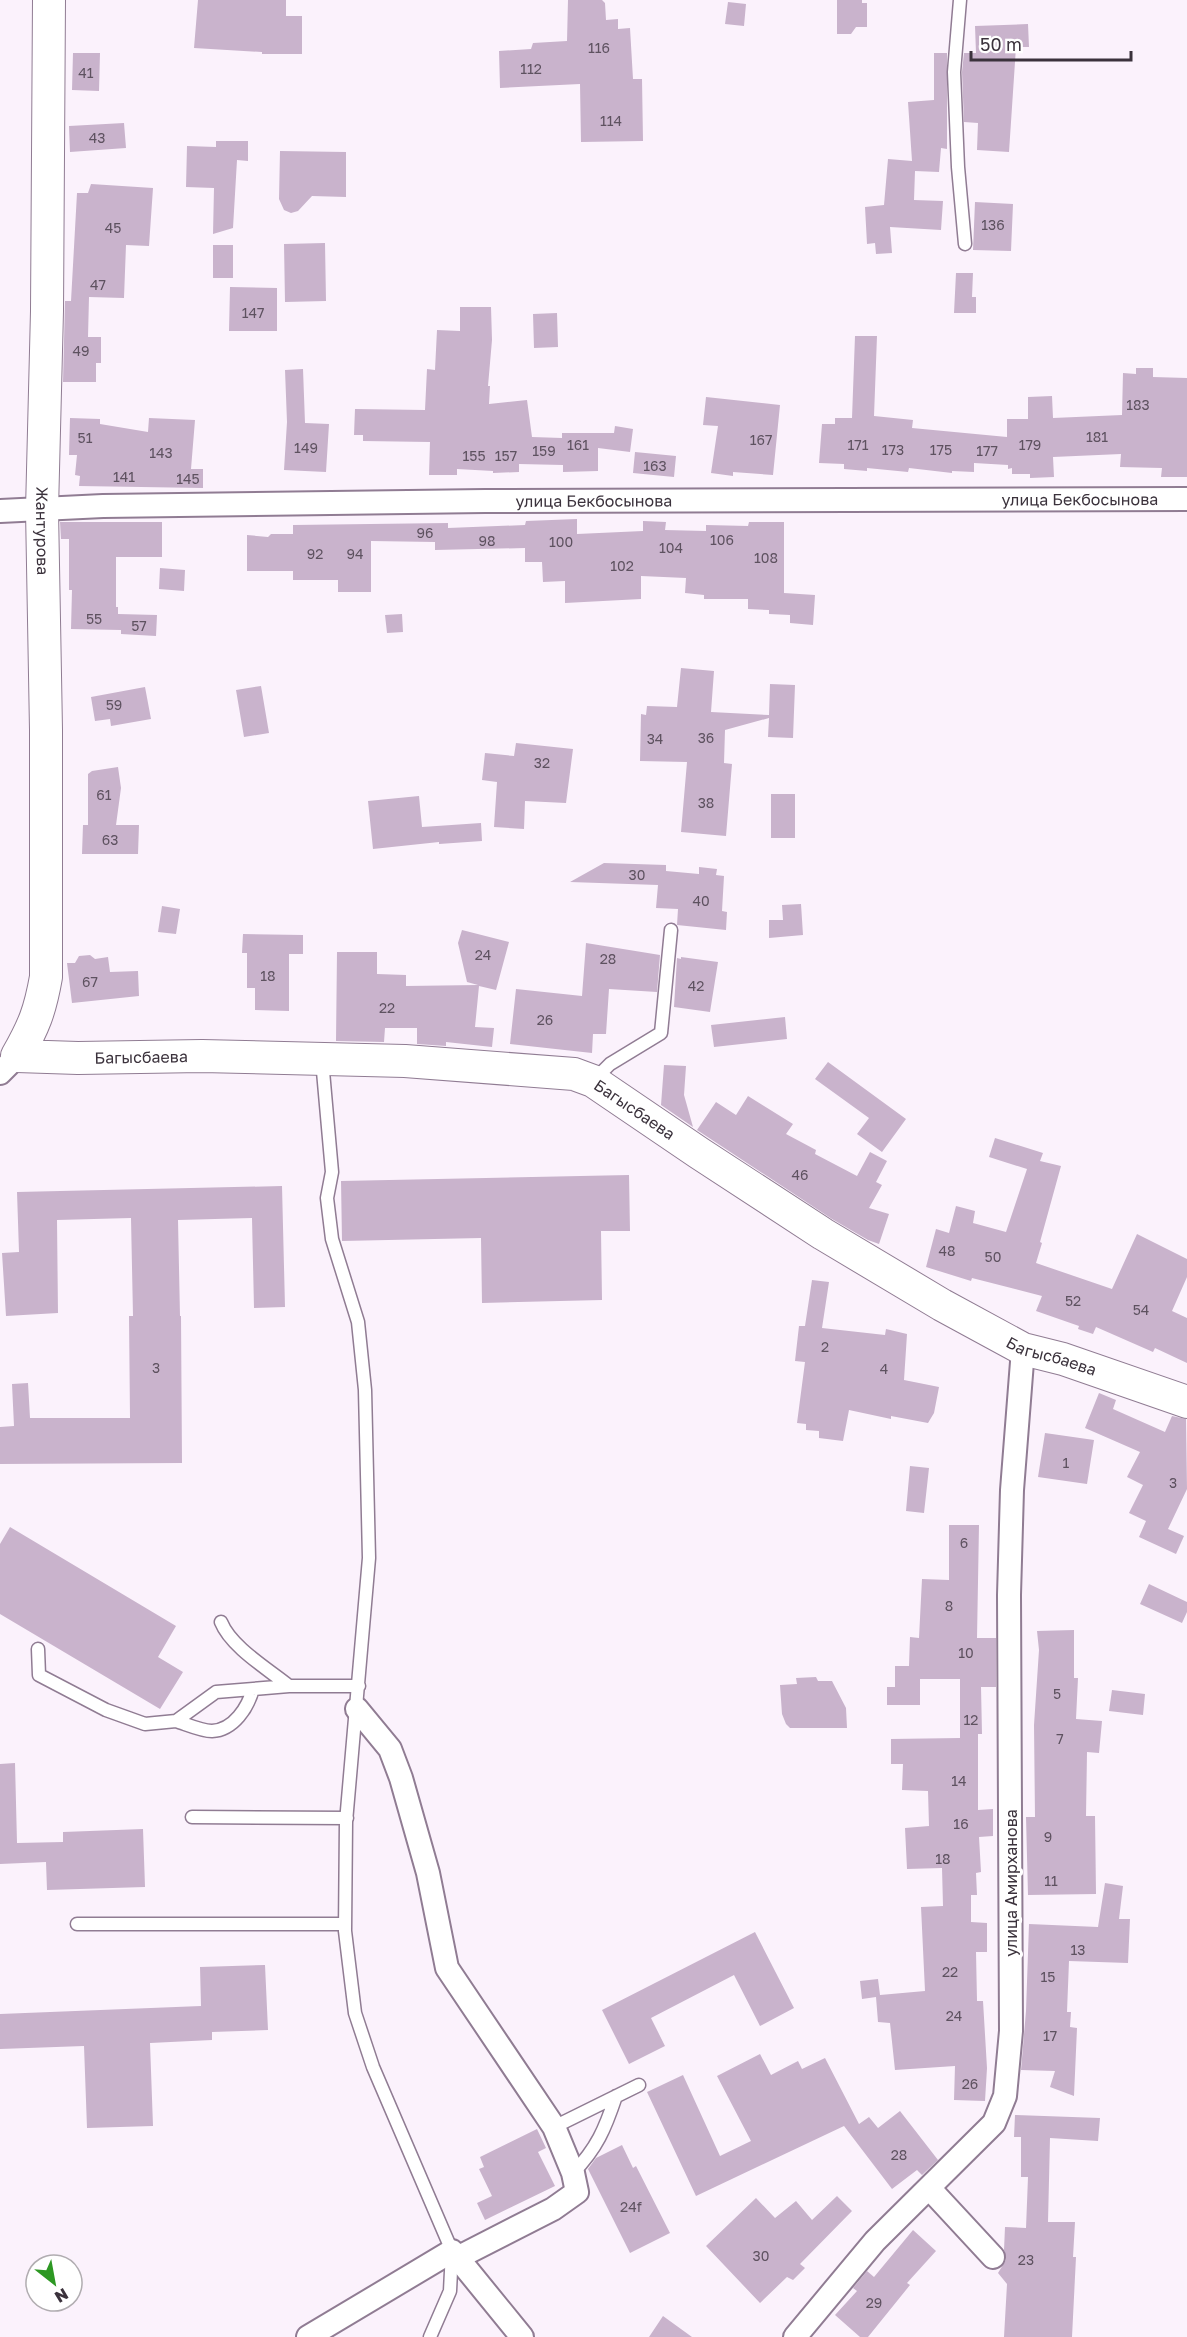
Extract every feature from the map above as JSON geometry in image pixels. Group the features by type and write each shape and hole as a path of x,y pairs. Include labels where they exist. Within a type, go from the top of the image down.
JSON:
{"street":[{"name":"Жантурова","path":"8,1064 34,1027 42,1002 46,976 46,730 42,510 47,311 49,0"},
{"name":"улица Бекбосынова","path":"0,511 103,506 449,502 1187,499"},
{"name":"Багысбаева","path":"8,1064 78,1058 202,1056 405,1061 574,1074 592,1081 823,1234 942,1305 1023,1349 1063,1359 1187,1402"},
{"name":"улица Амирханова","path":"795,2337 875,2241 930,2189 994,2123 1005,2096 1011,2031 1009,1595 1012,1490 1023,1349"},
{"path":"308,2337 455,2254 553,2209 577,2192 573,2173 554,2127 447,1968 428,1873 401,1778 390,1749 357,1709"},
{"path":"930,2189 993,2257"},
{"path":"455,2254 522,2337"}],"lane":[{"path":"960,0 954,72 957,167 965,244"},
{"path":"592,1081 610,1064 661,1033 671,930"},
{"path":"322,1059 332,1172 327,1198 332,1239 358,1322 365,1390 369,1558 347,1818 345,1924 355,2013 372,2067 455,2254 450,2291 430,2337"},
{"path":"221,1622 224,1630 238,1646 289,1686"},
{"path":"38,1649 39,1675 106,1710 145,1724 176,1721 213,1731 230,1725 250,1701 253,1689"},
{"path":"176,1721 216,1692 289,1686 359,1686"},
{"path":"192,1817 347,1818"},
{"path":"77,1924 345,1924"},
{"path":"554,2127 639,2085"},
{"path":"573,2173 592,2153 616,2096"}],"building":[{"path":"198,0 286,0 286,16 302,16 302,54 262,54 262,52 194,48"},
{"path":"568,0 602,0 605,3 606,20 618,19 618,29 630,28 633,79 642,79 643,141 581,142 580,84 500,88 499,51 531,49 533,43 567,41"},
{"path":"837,0 862,0 862,3 867,3 867,27 856,27 851,34 837,34"},
{"path":"728,2 746,4 744,26 725,24"},
{"path":"1028,24 1029,47 1016,47 1009,152 977,150 978,123 964,122 962,72 964,53 976,53 975,26"},
{"path":"73,53 100,53 99,91 72,90"},
{"path":"934,53 947,53 947,149 941,148 939,172 915,171 914,200 943,201 941,230 890,227 892,253 876,254 875,243 867,244 865,207 884,205 888,159 912,161 908,102 934,100"},
{"path":"124,123 126,148 70,152 69,126"},
{"path":"216,141 248,141 248,161 237,160 233,228 213,234 214,188 186,187 187,146 216,147"},
{"path":"280,151 346,152 346,197 312,196 298,211 291,213 284,210 279,199"},
{"path":"91,184 153,188 149,246 126,245 124,298 89,297 88,337 101,337 101,363 96,363 96,382 63,382 65,301 71,301 77,193 88,193"},
{"path":"975,202 1013,204 1011,251 973,250"},
{"path":"325,243 326,301 285,302 284,244"},
{"path":"213,245 233,245 233,278 213,278"},
{"path":"956,273 973,273 972,297 976,297 976,313 954,313"},
{"path":"230,287 277,288 277,331 229,331"},
{"path":"460,307 491,307 489,404 527,400 532,437 562,438 562,433 614,433 615,426 633,429 630,452 598,448 598,471 563,472 563,465 519,464 519,472 493,473 493,471 457,469 457,475 429,475 430,442 363,441 363,435 354,435 355,409 425,410 427,369 435,370 437,330 460,331"},
{"path":"557,313 558,347 534,348 533,314"},
{"path":"855,336 877,336 874,416 913,420 912,428 1007,437 1007,419 1028,419 1028,397 1052,396 1053,418 1122,415 1123,373 1136,374 1136,368 1153,368 1153,377 1187,378 1187,477 1161,477 1162,468 1120,467 1121,454 1053,457 1054,477 1030,478 1030,474 1012,474 1012,468 1008,469 1008,465 974,463 974,472 952,471 952,473 909,468 908,472 867,468 867,471 844,469 844,464 819,463 822,424 835,424 835,418 852,418"},
{"path":"303,369 305,423 329,424 326,472 284,470 287,422 285,370"},
{"path":"706,397 780,405 773,475 733,472 733,476 711,473 718,426 703,425"},
{"path":"70,418 100,419 100,424 148,432 149,418 195,420 191,469 203,469 203,488 79,486 80,476 75,475 77,455 69,455"},
{"path":"635,452 676,456 674,477 633,473"},
{"path":"577,519 577,534 643,531 643,521 666,522 665,530 706,531 706,525 748,526 749,522 784,522 784,593 815,595 813,625 790,623 790,615 769,614 769,610 748,609 748,599 704,599 704,595 685,593 686,578 641,576 641,599 565,603 565,581 543,582 542,562 525,562 525,548 435,550 435,542 371,541 371,592 338,592 338,580 293,580 293,571 247,571 247,535 268,537 271,534 293,534 293,525 448,523 448,528 525,525 526,521"},
{"path":"60,522 162,522 162,557 116,557 118,614 157,615 156,636 121,634 121,630 71,629 72,590 69,590 69,539 61,539"},
{"path":"160,568 185,570 184,591 159,589"},
{"path":"402,614 403,632 387,633 385,615"},
{"path":"681,668 714,671 711,712 769,715 770,684 795,685 793,738 768,737 769,718 725,730 724,763 732,764 726,836 681,832 687,762 640,761 641,714 646,715 647,706 677,707"},
{"path":"261,686 269,733 244,737 236,690"},
{"path":"145,687 151,719 111,726 110,719 95,721 91,697"},
{"path":"516,743 573,749 566,803 525,801 524,829 494,827 497,782 482,780 485,753 514,756"},
{"path":"118,767 121,788 116,825 139,825 138,854 82,854 83,825 88,825 88,774 92,771"},
{"path":"771,794 795,794 795,838 771,838"},
{"path":"419,796 422,827 481,823 482,841 439,844 439,842 373,849 368,801"},
{"path":"604,863 666,865 666,871 699,874 699,867 717,869 716,875 724,876 722,911 727,912 726,930 677,925 678,909 656,908 658,885 570,882"},
{"path":"801,904 803,935 769,938 769,920 783,920 782,905"},
{"path":"162,906 180,909 176,934 158,932"},
{"path":"462,930 509,942 496,990 479,986 475,1027 494,1028 492,1047 446,1042 446,1046 417,1044 417,1028 385,1028 384,1042 336,1041 337,952 377,952 377,974 406,975 406,986 478,985 467,982 458,943"},
{"path":"243,934 303,935 303,954 289,954 289,1011 255,1010 255,988 247,988 247,953 242,953"},
{"path":"586,943 660,955 657,992 609,989 606,1034 593,1034 592,1053 510,1044 516,989 582,996"},
{"path":"90,955 95,959 108,957 110,972 138,971 139,996 72,1003 67,963 75,963 79,956"},
{"path":"681,957 718,962 710,1012 674,1007 677,958 681,959"},
{"path":"785,1017 787,1039 714,1047 711,1025"},
{"path":"828,1062 906,1119 882,1152 857,1134 869,1118 815,1079"},
{"path":"664,1065 686,1066 684,1095 693,1127 661,1105"},
{"path":"748,1096 793,1124 786,1134 816,1150 815,1154 857,1176 870,1152 887,1161 876,1182 882,1185 869,1208 889,1214 879,1244 832,1219 697,1130 716,1102 736,1115"},
{"path":"995,1138 1043,1153 1040,1161 1061,1166 1036,1263 1112,1289 1137,1234 1187,1259 1187,1277 1172,1311 1187,1318 1187,1363 1155,1348 1153,1352 1096,1327 1093,1334 1078,1329 1079,1326 1036,1311 1042,1296 972,1278 971,1281 926,1267 936,1229 949,1233 956,1206 975,1211 973,1223 1006,1232 1027,1169 989,1157"},
{"path":"629,1175 630,1231 601,1231 602,1300 482,1303 481,1238 342,1241 341,1181"},
{"path":"282,1186 285,1307 254,1308 252,1218 178,1220 182,1463 0,1464 0,1427 14,1426 12,1384 28,1383 30,1418 130,1418 129,1316 133,1316 131,1218 57,1220 58,1313 6,1316 2,1253 19,1252 17,1192"},
{"path":"812,1280 829,1282 822,1328 885,1335 886,1329 907,1334 904,1380 939,1387 934,1413 928,1423 891,1416 891,1419 849,1410 843,1441 819,1438 819,1431 806,1430 806,1424 797,1423 805,1362 795,1361 799,1326 805,1326"},
{"path":"1099,1393 1116,1400 1113,1409 1165,1432 1172,1416 1186,1419 1187,1489 1168,1529 1184,1536 1176,1554 1139,1537 1146,1521 1129,1513 1143,1485 1127,1477 1140,1452 1085,1428"},
{"path":"1045,1433 1094,1440 1087,1484 1038,1477"},
{"path":"910,1466 929,1468 924,1513 906,1511"},
{"path":"949,1525 979,1525 977,1638 996,1638 996,1687 981,1687 982,1734 978,1734 978,1810 993,1809 993,1836 979,1837 981,1872 976,1873 977,1895 971,1895 971,1922 987,1923 987,1952 976,1952 977,2001 983,2001 987,2068 985,2101 954,2100 955,2066 895,2070 890,2023 878,2022 876,1997 862,1999 860,1981 878,1979 880,1995 925,1991 921,1907 943,1906 942,1868 907,1869 905,1828 929,1826 928,1791 902,1790 903,1764 891,1764 891,1739 960,1738 960,1679 920,1679 920,1705 887,1705 887,1687 895,1687 895,1666 909,1666 910,1637 919,1638 922,1579 949,1580"},
{"path":"10,1527 176,1626 158,1657 183,1672 160,1709 0,1614 0,1544"},
{"path":"1149,1584 1187,1602 1187,1612 1182,1623 1140,1604"},
{"path":"1074,1630 1074,1678 1078,1678 1076,1719 1102,1721 1099,1753 1087,1752 1086,1816 1095,1816 1096,1894 1028,1895 1026,1817 1035,1817 1034,1725 1039,1650 1037,1631"},
{"path":"816,1677 818,1681 832,1681 846,1708 847,1728 790,1728 786,1724 782,1714 780,1685 797,1684 796,1678"},
{"path":"1112,1690 1145,1694 1143,1715 1109,1711"},
{"path":"15,1763 17,1843 63,1842 63,1832 143,1829 145,1887 47,1890 46,1862 0,1864 0,1764"},
{"path":"1105,1883 1123,1886 1119,1919 1130,1919 1128,1963 1069,1961 1067,2012 1071,2012 1070,2027 1077,2028 1074,2096 1050,2087 1055,2071 1021,2070 1029,1924 1098,1927"},
{"path":"755,1932 794,2008 760,2026 734,1975 651,2018 665,2046 629,2064 602,2010"},
{"path":"265,1965 268,2030 212,2032 212,2040 150,2043 153,2126 87,2128 84,2046 0,2049 0,2014 201,2006 200,1967"},
{"path":"760,2054 771,2075 798,2061 802,2069 825,2058 859,2124 869,2117 878,2128 900,2111 938,2160 922,2175 917,2170 892,2189 844,2126 696,2196 647,2092 683,2075 720,2156 751,2141 717,2076"},
{"path":"1015,2115 1100,2118 1098,2141 1050,2138 1048,2222 1075,2222 1073,2257 1076,2257 1072,2337 1004,2337 1007,2284 998,2273 1006,2260 1005,2227 1026,2228 1028,2177 1021,2177 1021,2137 1014,2137"},
{"path":"537,2129 546,2148 538,2152 555,2186 485,2220 477,2203 492,2196 479,2169 484,2167 480,2157"},
{"path":"622,2145 633,2168 636,2166 670,2233 630,2253 588,2169 596,2158"},
{"path":"837,2196 852,2211 800,2264 805,2268 793,2280 787,2277 760,2303 706,2246 756,2198 775,2218 796,2201 812,2220"},
{"path":"913,2230 936,2251 907,2283 910,2285 868,2337 860,2337 835,2315 857,2291 853,2288 867,2271 874,2277"},
{"path":"663,2316 692,2337 649,2337"}]}
